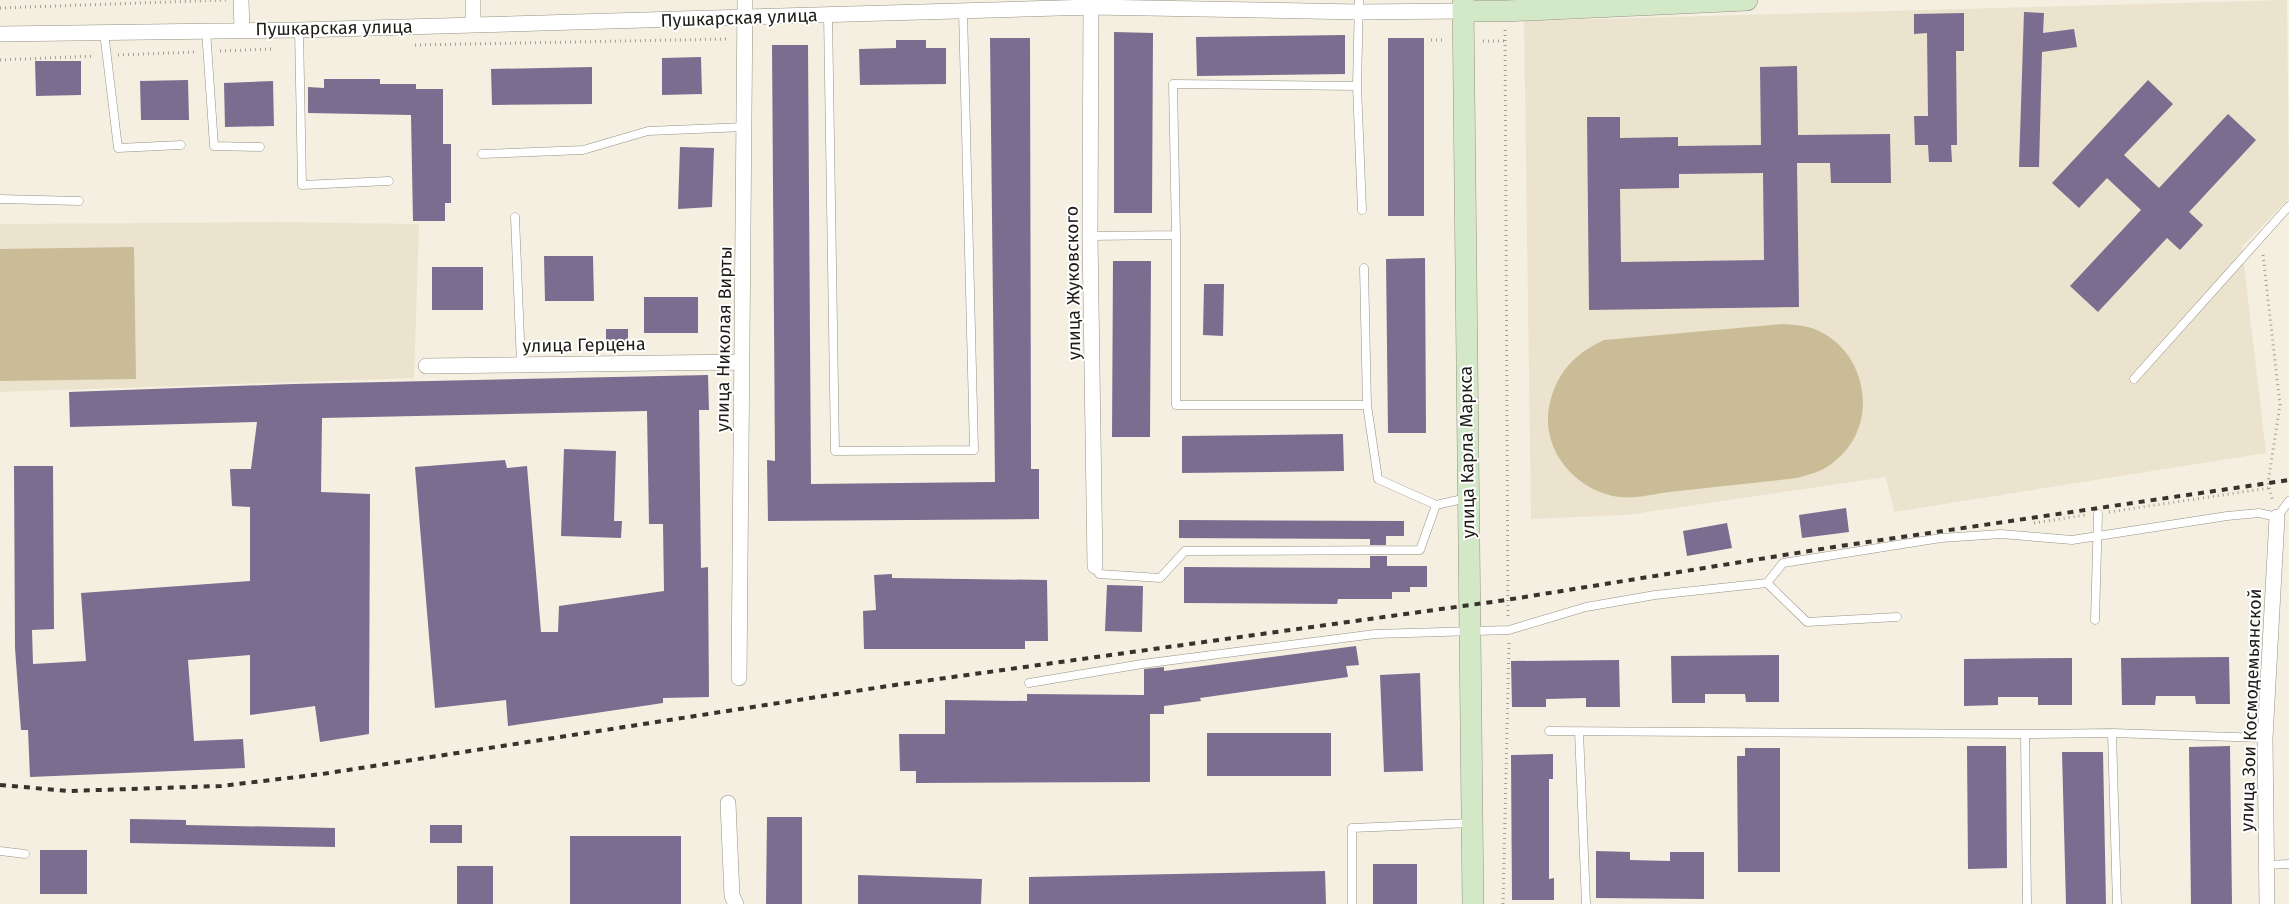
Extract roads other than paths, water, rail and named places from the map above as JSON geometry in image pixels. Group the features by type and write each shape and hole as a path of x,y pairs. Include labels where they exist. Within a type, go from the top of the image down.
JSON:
{"main road":[{"name":"Пушкарская улица","path":"1463,6 1506,11 1747,0"},
{"name":"улица Карла Маркса","path":"1463,6 1473,904"}],"street":[{"path":"241,0 242,29"},
{"path":"473,0 473,26"},
{"name":"улица Николая Вирты","path":"739,678 745,0"},
{"name":"Пушкарская улица","path":"0,34 473,26 963,11 1091,3 1463,6"},
{"name":"улица Жуковского","path":"1091,3 1090,236 1095,566"},
{"name":"улица Герцена","path":"426,366 742,362"},
{"name":"улица Зои Космодемьянской","path":"2267,904 2265,738 2277,517"},
{"path":"728,803 732,896 736,904"}],"lane":[{"path":"1359,6 1357,86 1362,210"},
{"path":"828,15 835,451 974,450 963,11"},
{"path":"206,30 214,146 260,147"},
{"path":"299,30 302,185 389,181"},
{"path":"104,32 118,148 181,145"},
{"path":"1357,86 1173,84 1176,235 1176,404 1367,405"},
{"path":"482,154 583,150 648,131 745,127"},
{"path":"0,199 79,201"},
{"path":"2134,378 2289,206"},
{"path":"515,217 521,364"},
{"path":"1090,236 1176,235"},
{"path":"1364,268 1367,405 1378,479 1436,505 1467,498"},
{"path":"1029,683 1142,664 1375,634 1509,630 1586,607 1655,595 1767,583 1784,563 1897,544 2001,534 2072,540 2097,538 2227,516 2259,513 2277,517 2289,502"},
{"path":"1095,566 1099,574 1160,578 1185,551 1420,550 1436,505"},
{"path":"2095,620 2098,514"},
{"path":"1767,583 1807,622 1897,617"},
{"path":"1549,731 2112,734 2265,738"},
{"path":"1579,731 1586,904"},
{"path":"2025,734 2027,904"},
{"path":"2112,734 2117,904"},
{"path":"1352,904 1352,828 1471,824"},
{"path":"0,851 26,854"},
{"path":"2266,866 2289,864"}],"railway":[{"path":"0,785 69,791 221,786 322,774 888,686 1506,600 1834,547 2289,480"}]}
